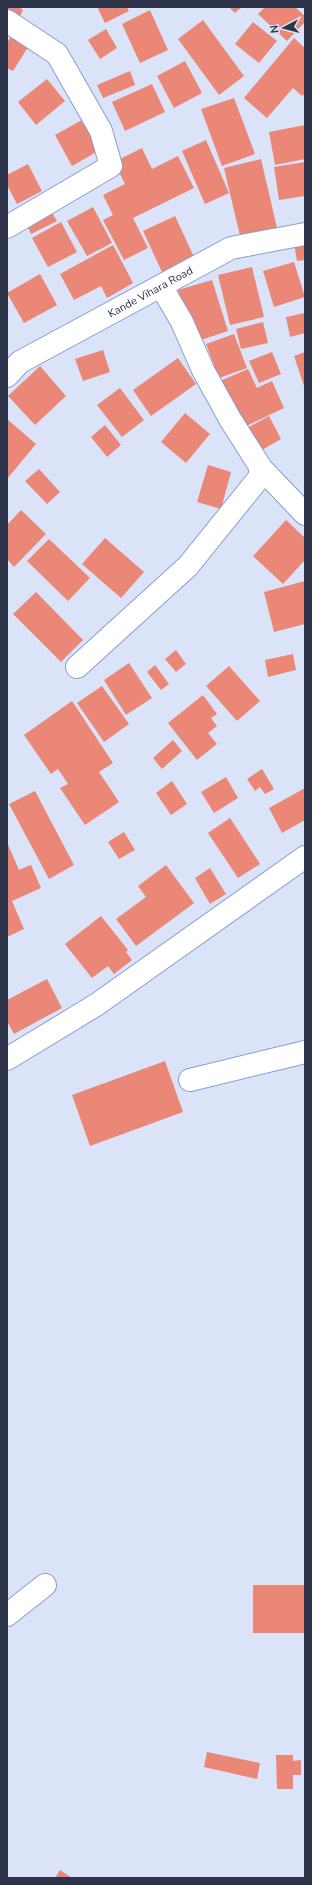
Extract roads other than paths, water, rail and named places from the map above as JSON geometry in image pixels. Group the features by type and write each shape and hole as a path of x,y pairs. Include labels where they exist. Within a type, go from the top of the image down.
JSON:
{"street":[{"path":"7,21 57,54 101,130 111,166 7,227"},
{"name":"Kande Vihara Road","path":"7,376 20,362 231,248 305,234"},
{"path":"161,286 182,322 203,370 230,419 261,468 305,514"},
{"path":"77,667 188,566 259,478 261,468"},
{"path":"7,1059 96,1005 305,857"},
{"path":"190,1080 305,1052"},
{"path":"7,1615 45,1585"}]}
